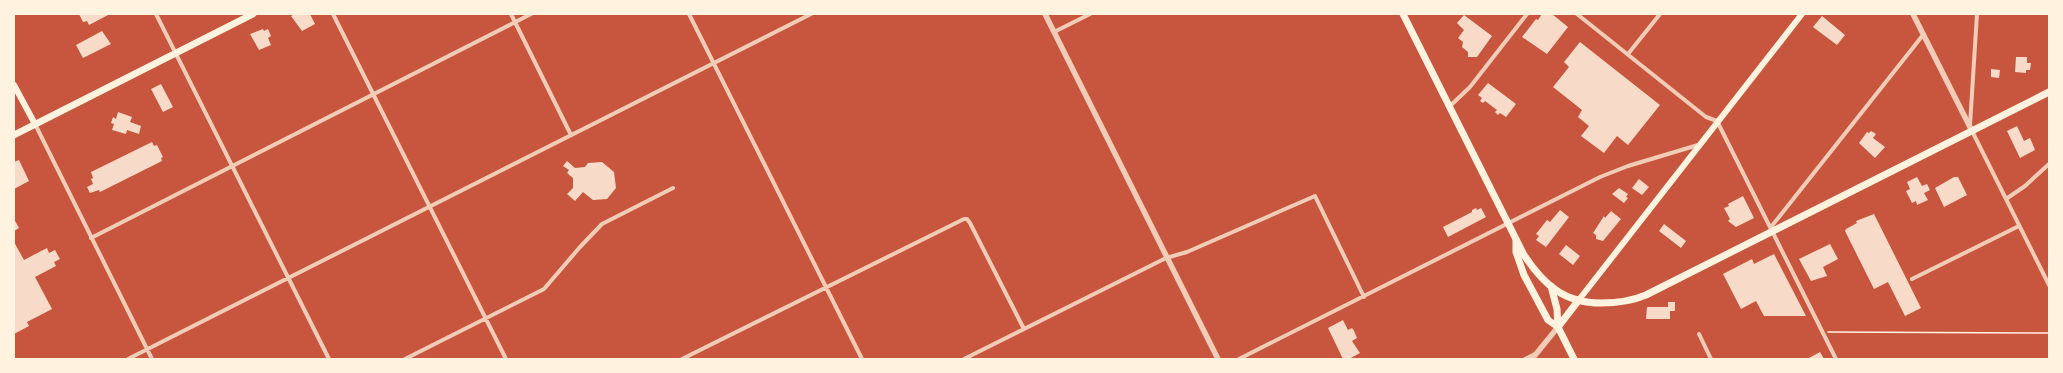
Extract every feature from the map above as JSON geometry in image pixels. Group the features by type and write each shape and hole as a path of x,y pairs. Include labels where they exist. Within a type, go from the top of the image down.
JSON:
{"main road":[{"path":"14,135 253,14"},
{"path":"1403,14 1516,240 1528,261 1551,286 1566,297 1578,301 1608,303 1638,298 1771,229 1971,129 2049,92"},
{"path":"1558,327 1698,144 1802,14"},
{"path":"14,85 35,124"},
{"path":"1516,240 1516,252 1524,275 1548,320 1558,327"},
{"path":"1551,286 1557,309 1558,327 1574,359"}],"street":[{"path":"156,14 329,359"},
{"path":"333,14 506,359"},
{"path":"511,14 572,135"},
{"path":"91,238 531,14"},
{"path":"689,14 862,359"},
{"path":"128,359 811,14"},
{"path":"1045,14 1166,258 1218,359"},
{"path":"1054,32 1090,14"},
{"path":"1449,107 1470,87 1527,14"},
{"path":"1577,14 1706,117 1717,121 1836,359"},
{"path":"1628,54 1660,14"},
{"path":"1912,14 2049,285"},
{"path":"1971,129 1977,14"},
{"path":"1771,229 1923,35"},
{"path":"35,124 152,359"},
{"path":"1239,359 1600,177 1628,166 1698,144"},
{"path":"2006,199 2025,186 2049,164"},
{"path":"406,359 544,289 602,224 673,188"},
{"path":"964,359 1166,258 1187,252 1315,196 1364,297"},
{"path":"682,359 960,220 967,219 1024,329"},
{"path":"1912,279 2019,226"},
{"path":"1532,359 1558,327"},
{"path":"1699,334 1711,359"},
{"path":"1525,359 1536,354"}],"path":[{"path":"1822,332 2049,333"}],"building":[{"path":"79,14 110,14 89,25 87,21 83,22"},
{"path":"295,14 310,14 315,24 302,31 291,16"},
{"path":"1542,14 1552,14 1568,27 1547,54 1522,37 1536,19 1538,20"},
{"path":"1464,15 1492,36 1477,57 1468,57 1468,52 1462,47 1463,42 1458,38 1464,30 1457,23"},
{"path":"1822,16 1845,35 1837,45 1813,27"},
{"path":"263,29 264,31 268,29 271,36 268,38 271,45 259,50 250,34"},
{"path":"102,31 111,44 83,58 76,45"},
{"path":"1580,42 1660,105 1628,145 1617,136 1604,153 1581,136 1589,126 1578,117 1582,110 1553,87 1569,67 1564,62"},
{"path":"2016,57 2027,57 2027,63 2031,63 2030,70 2026,70 2026,73 2015,72"},
{"path":"1991,69 2000,70 1999,78 1991,77"},
{"path":"1488,83 1516,104 1506,117 1500,113 1498,115 1495,112 1497,110 1485,101 1483,103 1480,101 1482,98 1478,95"},
{"path":"161,84 173,107 163,112 151,89"},
{"path":"118,112 132,117 130,122 141,126 139,134 127,130 126,134 112,130 114,124 111,123 113,117 116,119"},
{"path":"2017,126 2024,141 2030,138 2035,150 2020,158 2007,131"},
{"path":"1871,131 1876,134 1873,138 1885,147 1875,158 1859,143 1867,132 1869,133"},
{"path":"152,142 154,146 157,145 163,157 161,158 162,161 100,192 99,190 90,193 87,187 93,184 91,172"},
{"path":"19,160 29,181 14,189 14,162"},
{"path":"567,161 575,168 585,167 588,163 602,162 614,172 616,188 607,199 593,200 583,192 575,201 567,194 573,188 573,178 567,173 569,170 563,166"},
{"path":"1917,177 1922,186 1927,184 1930,190 1924,193 1928,200 1917,205 1916,201 1912,203 1906,191 1910,189 1907,182"},
{"path":"1954,177 1958,177 1967,195 1944,207 1935,188"},
{"path":"1639,179 1649,187 1642,195 1632,188"},
{"path":"1619,188 1628,194 1626,197 1628,198 1624,203 1612,194"},
{"path":"1743,196 1754,218 1736,227 1728,221 1730,219 1724,208 1729,206 1728,204"},
{"path":"1476,208 1477,210 1481,208 1486,217 1448,237 1443,227 1472,212 1472,210"},
{"path":"1560,210 1569,217 1546,247 1536,240 1539,236 1536,234 1547,220 1550,222"},
{"path":"1611,211 1621,219 1603,241 1596,239 1596,235 1593,233 1604,216 1605,218"},
{"path":"1874,214 1921,308 1905,316 1888,282 1874,289 1845,231 1857,223 1856,221"},
{"path":"14,219 19,228 14,231"},
{"path":"1664,224 1686,241 1681,248 1659,231"},
{"path":"14,242 24,260 47,248 49,253 55,250 60,259 54,262 56,266 35,277 52,309 27,322 29,326 14,334"},
{"path":"1830,244 1838,259 1823,267 1827,276 1811,281 1799,259"},
{"path":"1566,245 1580,256 1573,265 1559,254"},
{"path":"1774,254 1806,316 1764,316 1756,301 1741,309 1723,274 1752,259 1754,264"},
{"path":"1668,302 1675,302 1675,311 1670,311 1670,319 1646,319 1647,307 1668,307"},
{"path":"1343,320 1348,330 1352,328 1354,331 1357,338 1352,341 1360,353 1349,359 1343,359 1328,328"},
{"path":"1820,352 1824,359 1807,359"}]}
